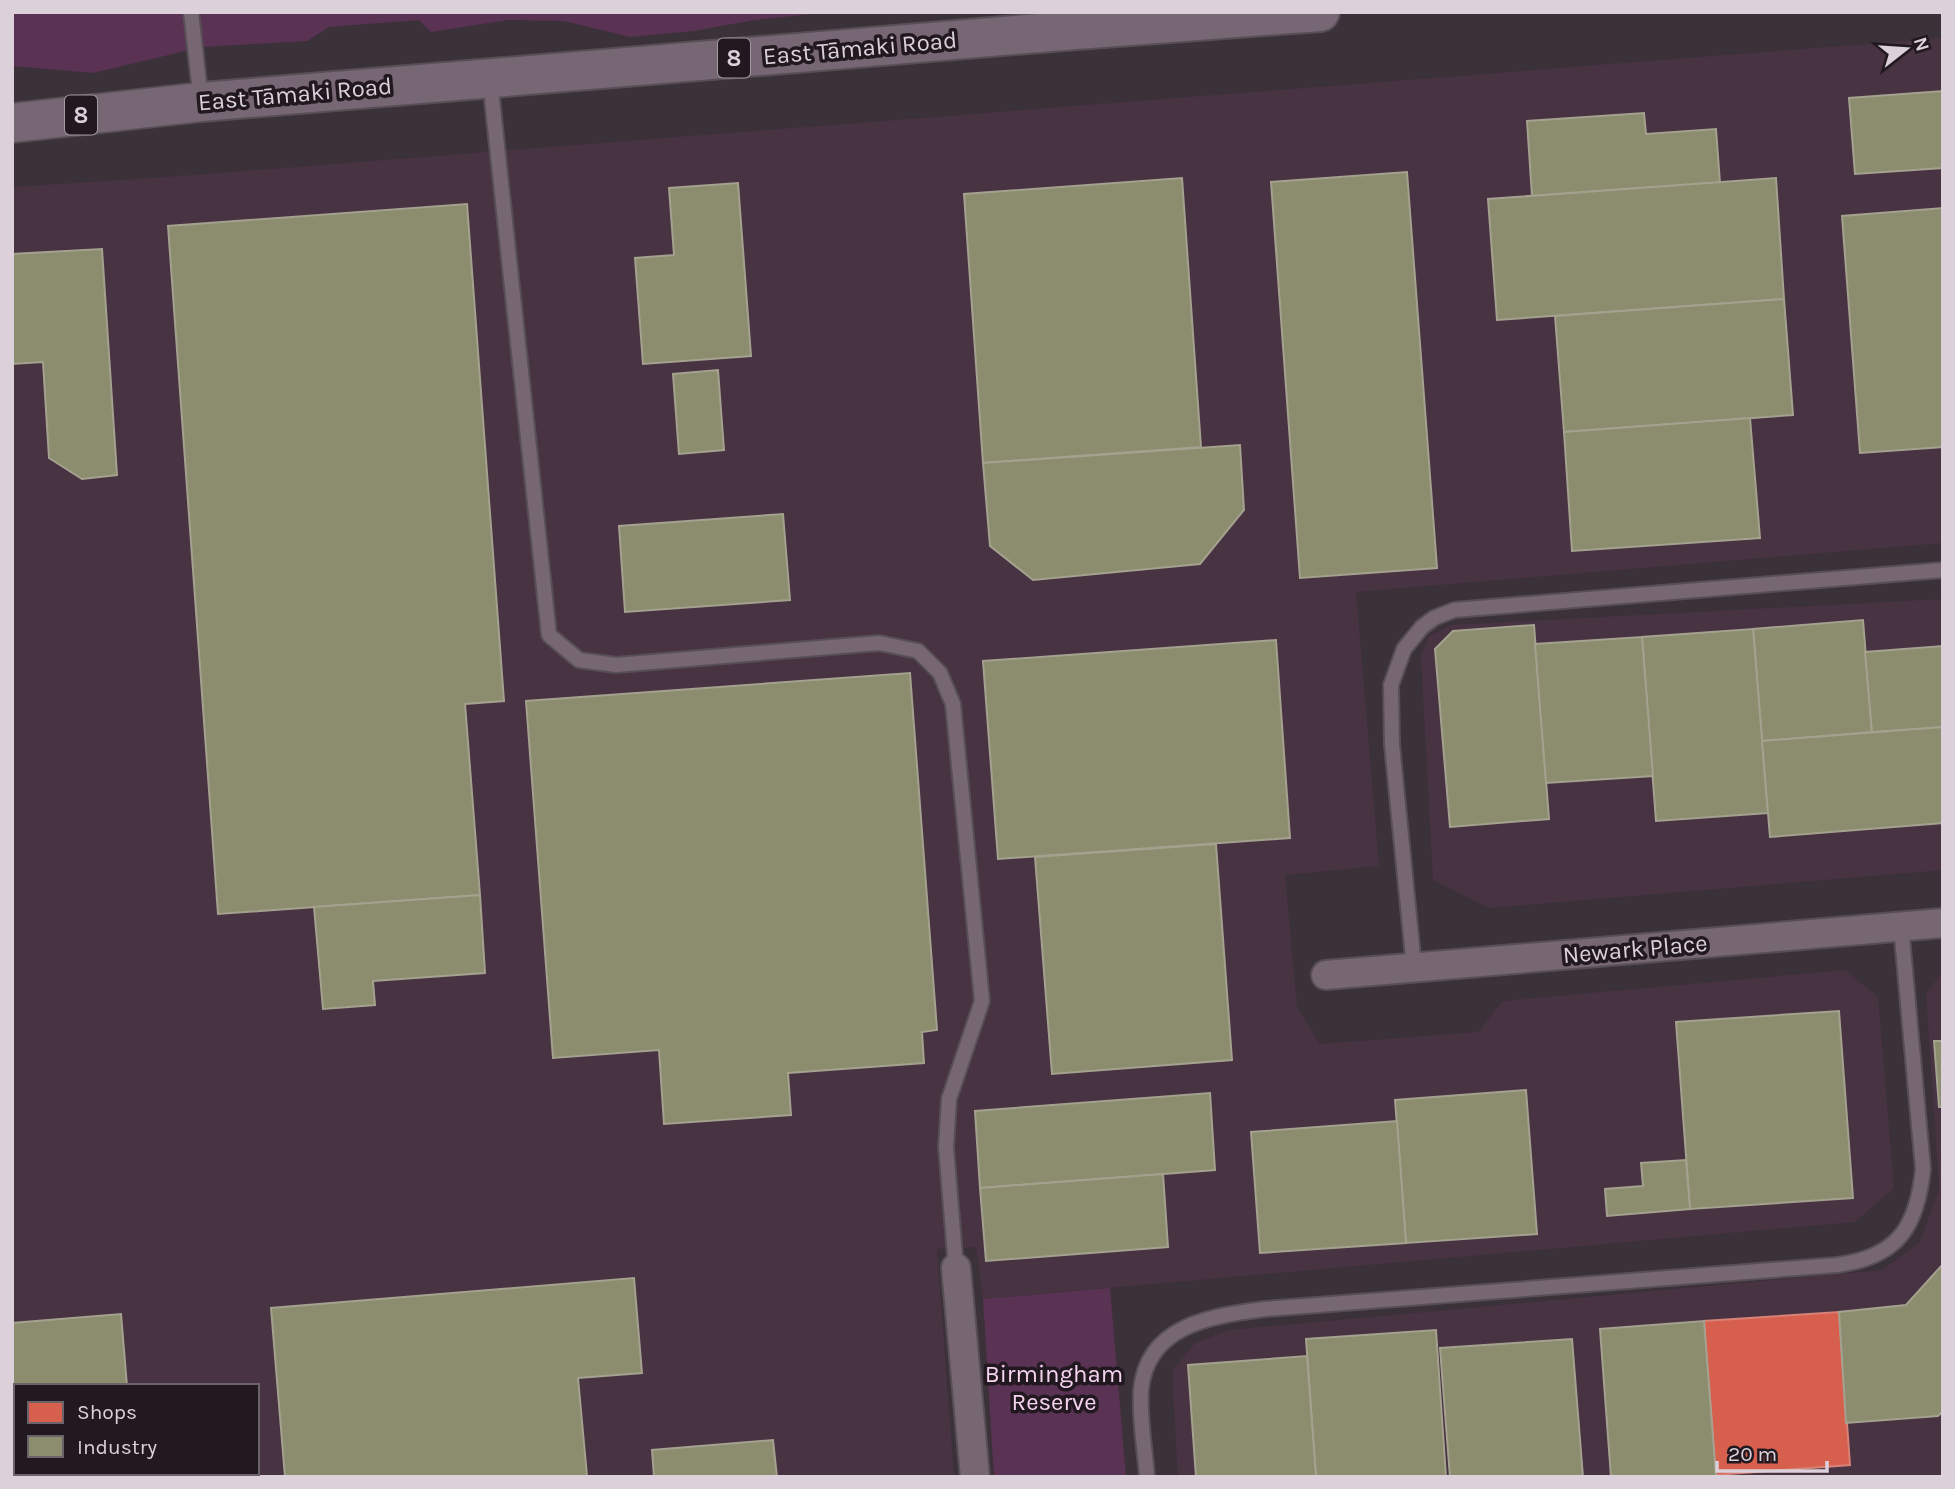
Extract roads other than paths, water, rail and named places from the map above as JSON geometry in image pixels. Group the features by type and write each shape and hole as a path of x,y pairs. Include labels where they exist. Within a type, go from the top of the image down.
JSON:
{"main road":[{"name":"East Tāmaki Road","path":"12,124 150,106 490,78 1074,21 1320,12"},
{"name":"East Tāmaki Road","path":"12,102 150,106"}],"street":[{"name":"Newark Place","path":"1326,975 1943,923"},
{"path":"957,1268 975,1477"}],"lane":[{"path":"191,12 201,102"},
{"path":"490,78 549,635 579,660 616,665 878,643 918,651 940,673 953,704 982,1002 949,1099 946,1147 957,1268"},
{"path":"1414,967 1391,745 1391,685 1404,649 1422,627 1434,618 1454,610 1943,570"},
{"path":"1147,1477 1141,1392 1143,1377 1149,1362 1169,1336 1202,1320 1265,1308 1837,1265 1866,1259 1892,1244 1912,1220 1923,1169 1901,926"}],"park label":[{"name":"Birmingham Reserve","path":"1054,1388"}]}
